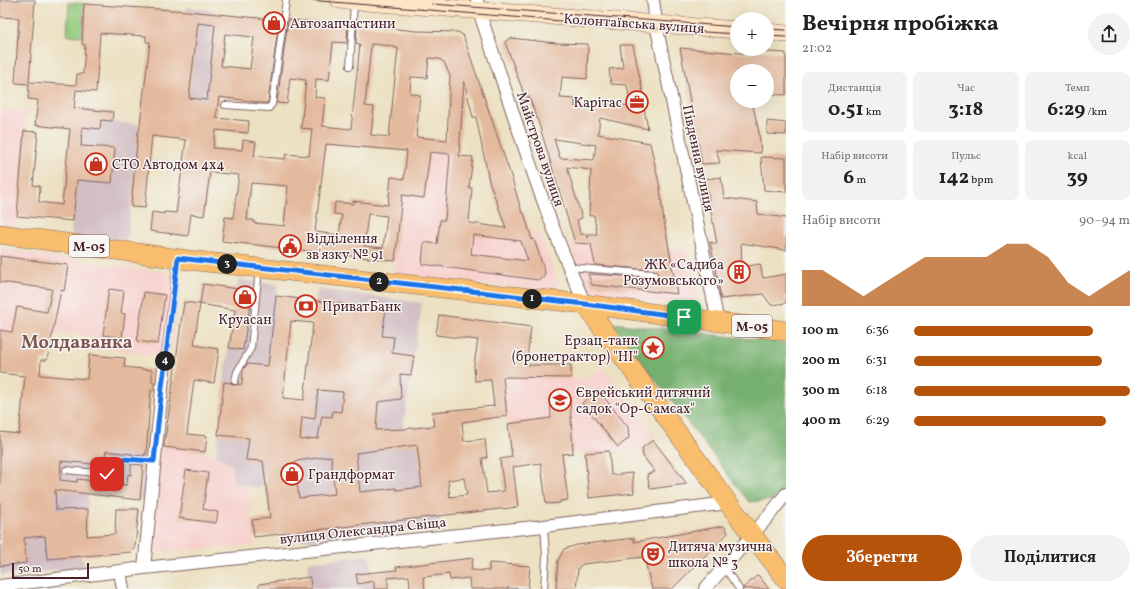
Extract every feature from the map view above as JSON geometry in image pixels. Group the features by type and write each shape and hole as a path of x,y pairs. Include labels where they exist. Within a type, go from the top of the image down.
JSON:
{"main road":[{"name":"Колонтаївська вулиця","path":"346,1 478,5 656,25 730,30"},
{"path":"774,33 786,34"},
{"name":"М-05","path":"0,234 178,258 585,304 786,330"},
{"path":"585,304 728,503 786,579"}],"street":[{"name":"Південна вулиця","path":"653,0 656,25 718,322"},
{"name":"Майстрова вулиця","path":"478,5 544,207 568,267 585,304"},
{"path":"144,568 165,358"},
{"path":"705,589 786,494"},
{"name":"вулиця Олександра Свіща","path":"0,586 144,568 544,526 728,503"},
{"path":"120,571 123,589"}],"lane":[{"path":"225,105 269,108 272,104 286,0"},
{"path":"346,1 350,66"},
{"path":"165,358 178,258"},
{"path":"568,267 654,274"},
{"path":"235,381 237,372 251,348 260,268"},
{"path":"66,470 107,474 109,458 154,461"},
{"path":"544,526 546,558 544,589"},
{"path":"724,567 739,589"}],"shaded area":[{"path":"187,7 217,11 207,100 173,125"},
{"path":"0,110 26,112 16,234 0,232"},
{"path":"83,118 139,125 127,239 70,242"},
{"path":"408,149 460,156 456,222 541,233 558,284 547,291 393,276"},
{"path":"570,243 687,250 700,308 590,297"},
{"path":"0,249 182,275 170,358 91,346 92,336 55,333 55,340 0,330"},
{"path":"238,279 278,285 265,396 304,400 317,289 422,303 403,429 430,426 440,526 284,542 278,501 265,473 260,488 233,483 232,465 216,455"},
{"name":"Єврейський дитячий садок \"Ор-Самєах\"","path":"603,368 656,436 639,450 562,454 551,418 508,424 507,416 496,418 491,377 588,378"},
{"path":"98,434 152,439 143,501 88,494 87,525 80,525 79,537 81,556 85,568 0,575 0,458"},
{"path":"159,446 216,455 232,465 233,483 248,486 255,546 145,552"},
{"path":"370,555 374,589 311,589 307,562"}],"green space":[{"path":"69,3 84,4 82,36 67,35"},
{"path":"612,323 786,343 786,485 774,500 749,502"}],"building":[{"path":"0,0 35,0 29,82 76,85 77,74 83,74 85,45 82,44 84,4 187,11 279,20 268,102 257,103 219,97 216,118 249,121 248,133 216,130 213,148 242,150 243,140 256,142 254,156 285,159 286,154 309,156 312,129 301,128 306,80 290,78 287,104 277,103 288,20 348,24 347,43 333,42 329,80 316,79 315,97 325,98 322,126 351,129 360,44 356,43 357,25 416,31 458,32 463,35 512,179 522,213 524,213 532,240 534,239 545,273 543,278 538,280 422,264 424,242 437,244 440,220 445,220 450,154 430,152 424,198 402,195 395,261 222,241 225,217 233,218 239,175 210,172 204,216 191,214 188,236 150,231 152,212 164,214 164,212 176,213 186,140 152,136 145,208 131,207 138,132 150,42 146,42 146,36 100,33 96,92 76,90 74,108 113,112 112,121 101,120 100,129 82,127 81,146 115,148 112,183 77,180 73,221 17,216 24,131 38,132 33,185 40,186 39,202 62,205 70,129 35,125 38,100 28,99 29,84 15,83 19,18 0,17","holes":["198,23 215,25 207,100 189,98","225,34 254,37 250,69 221,66","371,44 394,46 394,48 398,48 389,137 371,135 374,107 365,106","429,58 439,59 444,62 450,76 447,140 416,137 420,95 410,93 411,77 427,78","464,81 473,117 476,117 489,181 506,228 469,223 472,188 469,188 473,157 459,156","326,144 407,151 404,179 391,177 388,205 353,201 353,204 335,202 334,214 342,215 339,235 315,232","251,183 288,186 284,226 254,223 254,220 247,220","368,214 387,216 383,248 364,246","473,235 521,241 528,261 471,254"]},
{"path":"510,38 556,43 588,44 587,79 562,77 560,98 575,99 575,107 592,107 593,102 631,106 627,85 611,84 609,69 623,68 620,45 633,45 643,93 641,93 648,129 600,118 598,134 650,143 660,188 663,215 677,294 592,285 588,274 654,278 657,277 658,274 657,271 654,270 595,265 591,244 575,243 539,124 529,97 525,97 505,42","holes":["554,139 596,145 594,160 560,158","567,167 591,170 589,216 594,215 597,234 588,234 588,238 587,234 580,234 577,220 582,218"]},
{"path":"680,48 730,52 730,56 774,56 774,52 786,53 786,95 774,94 774,64 730,64 730,108 754,108 759,133 761,153 716,150 720,163 702,164"},
{"path":"767,121 786,123 786,135 767,134"},
{"path":"761,157 786,158 786,192 764,190"},
{"path":"721,177 724,198 757,202 758,214 786,218 786,250 741,243 742,267 760,264 763,278 786,274 786,303 771,305 763,294 721,299 710,242 717,244 705,179"},
{"path":"0,256 68,265 64,291 61,290 47,360 41,360 40,375 87,379 89,355 125,358 124,367 152,370 154,390 151,390 146,455 132,455 106,451 103,465 61,461 60,480 77,482 77,479 127,485 128,474 131,475 131,464 143,465 140,500 55,490 56,510 88,509 87,536 115,534 116,509 139,509 135,546 132,552 47,559 45,536 24,538 26,563 0,566 0,432 19,434 25,376 0,373 0,330 12,332 17,307 47,312 52,289 0,282"},
{"path":"203,284 252,291 243,350 229,348 235,310 200,304"},
{"path":"109,289 124,291 121,313 125,314 122,338 103,335"},
{"path":"144,292 165,295 158,344 137,341"},
{"path":"276,296 386,309 382,336 394,337 392,353 414,356 411,375 400,374 401,399 378,402 376,430 434,426 432,412 494,406 491,380 475,381 474,365 478,340 436,335 439,315 531,327 526,365 571,365 571,378 503,377 507,416 462,422 464,441 485,439 487,458 482,458 487,493 504,491 500,459 512,457 508,424 551,418 550,396 570,398 573,453 562,454 568,500 560,501 560,503 546,504 541,463 513,467 518,507 254,537 252,520 270,518 263,461 246,460 249,438 218,435 224,382 234,385 242,384 243,370 247,364 268,366","holes":["291,321 313,323 304,400 283,398","318,390 343,392 341,412 333,411 332,417 322,416 318,438 300,440 302,417 315,419","417,445 422,487 360,492 356,453","331,456 335,494 299,498 294,463","464,478 467,495 450,497 448,480"]},
{"path":"184,302 200,304 194,345 219,349 214,383 194,380 187,434 207,436 205,452 164,447"},
{"path":"598,390 628,427 629,438 618,447 582,403"},
{"path":"653,440 687,484 650,489 647,474 655,472 643,456 642,448"},
{"path":"609,451 611,475 632,473 634,493 589,498 585,453"},
{"path":"186,470 208,473 203,509 218,512 216,523 179,518"},
{"path":"724,526 728,533 672,589 652,589 644,557 583,564 578,568 576,589 556,589 558,560 564,549 577,545 634,538 634,542"},
{"path":"473,558 471,570 489,571 489,563 530,566 528,589 470,589 469,578 450,580 449,574 423,577 425,589 410,589 409,576 388,578 388,589 374,589 374,581 358,584 356,574 397,570 396,567"},
{"path":"758,575 769,589 743,589 743,588"},
{"path":"310,577 311,589 259,589 259,584"}],"tram line":[{"path":"309,0 657,29 730,34"},
{"path":"432,4 730,26"},
{"path":"774,29 786,30"},
{"path":"774,36 786,37"}],"place":[{"name":"Автозапчастини","path":"274,23"},
{"name":"Карітас","path":"637,102"},
{"name":"СТО Автодом 4х4","path":"96,164"},
{"name":"Відділення зв'язку № 91","path":"290,246"},
{"name":"ЖК «Садиба Розумовського»","path":"739,272"},
{"name":"Круасан","path":"245,297"},
{"name":"ПриватБанк","path":"306,306"},
{"name":"Ерзац-танк (бронетрактор) \"НІ\"","path":"653,348"},
{"name":"Єврейський дитячий садок \"Ор-Самєах\"","path":"560,400"},
{"name":"Грандформат","path":"292,474"},
{"name":"Дитяча музична школа № 3","path":"653,554"}],"district":[{"name":"Молдаванка","path":"77,342"}],"route":[{"path":"107,474 109,458 154,461 178,258 585,304 684,317"}]}
